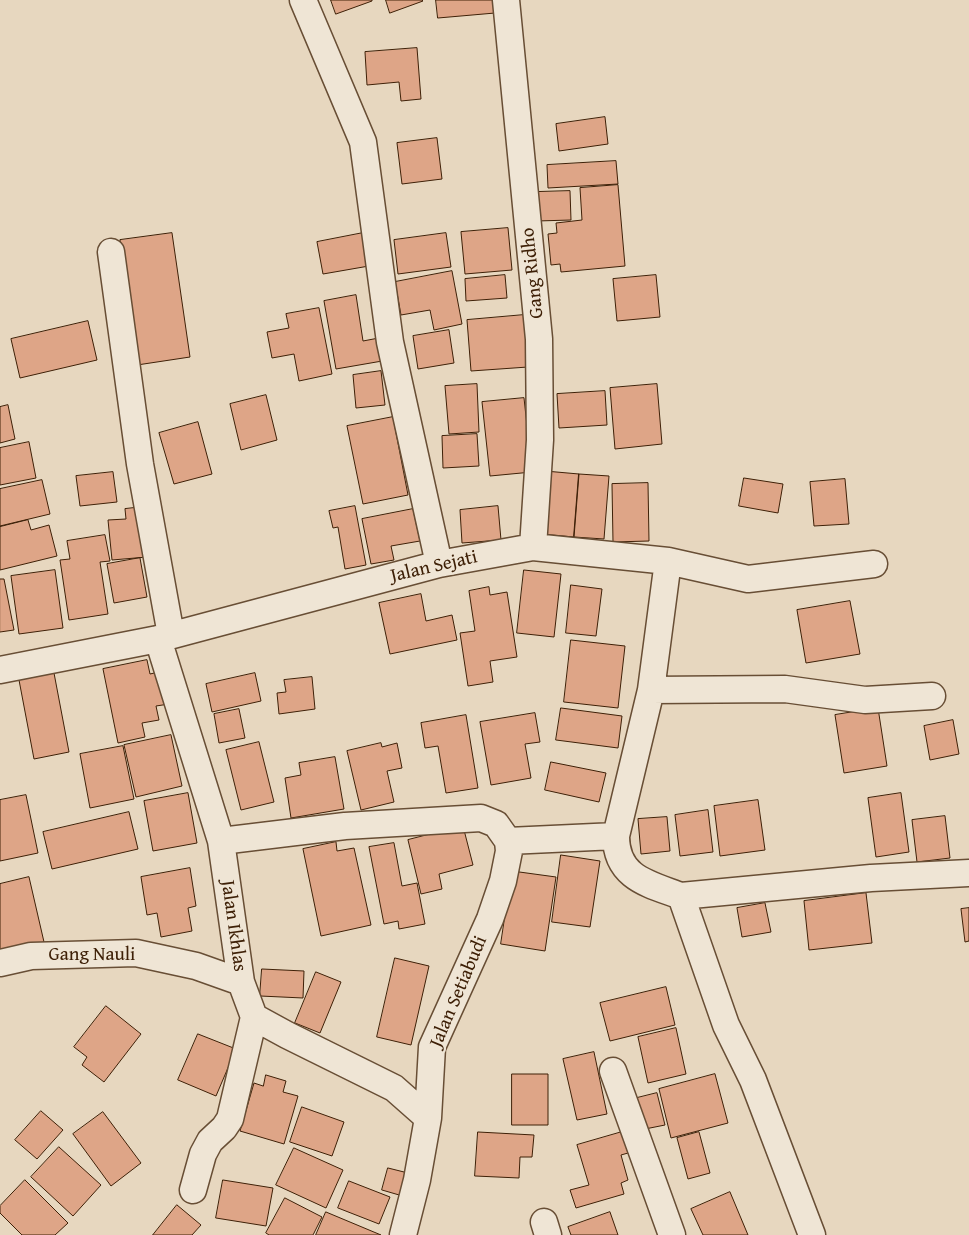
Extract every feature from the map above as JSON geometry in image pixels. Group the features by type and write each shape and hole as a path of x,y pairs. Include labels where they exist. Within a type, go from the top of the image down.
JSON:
{"street":[{"path":"303,0 364,142 390,342 439,564"},
{"name":"Gang Ridho","path":"506,0 539,339 540,440 533,548"},
{"name":"Jalan Ikhlas","path":"111,252 165,637 221,841 241,982 254,1017"},
{"name":"Jalan Sejati","path":"0,670 165,637 439,564 533,548 668,561 748,579 874,564"},
{"path":"668,561 651,690 616,836 619,857 630,873 638,879 681,896 871,878 969,873"},
{"path":"651,690 785,689 866,700 932,696"},
{"path":"221,841 345,826 481,818 496,824 508,840 616,836"},
{"name":"Jalan Setiabudi","path":"403,1235 428,1118 432,1047 490,920 503,881 509,851 508,840"},
{"path":"681,896 726,1025 753,1080 812,1235"},
{"name":"Gang Nauli","path":"0,963 31,956 136,953 196,966 241,982"},
{"path":"193,1190 203,1154 210,1141 224,1128 230,1119 254,1017 394,1088 428,1118"},
{"path":"613,1072 672,1235"}],"building":[{"path":"331,0 372,0 372,1 336,14"},
{"path":"386,0 422,0 423,1 390,13"},
{"path":"436,0 493,0 495,13 438,18"},
{"path":"417,48 421,99 401,101 399,82 367,85 365,52"},
{"path":"605,117 608,144 559,151 556,124"},
{"path":"437,138 442,179 402,184 397,143"},
{"path":"616,161 618,184 548,188 547,165"},
{"path":"618,185 625,266 561,272 560,264 551,265 548,234 557,233 556,223 582,220 580,188"},
{"path":"570,191 571,220 537,221 536,192"},
{"path":"508,228 512,270 465,274 461,232"},
{"path":"172,233 190,357 137,365 120,240"},
{"path":"363,233 369,266 323,274 317,242"},
{"path":"446,233 451,267 398,274 394,240"},
{"path":"452,271 462,324 434,330 430,310 401,315 395,282"},
{"path":"505,275 507,298 466,301 465,279"},
{"path":"656,275 660,317 617,321 613,279"},
{"path":"356,295 363,341 384,337 388,360 336,369 324,301"},
{"path":"319,308 332,374 299,381 294,354 272,358 267,332 289,328 286,314"},
{"path":"524,315 528,367 471,371 467,320"},
{"path":"88,321 97,360 20,378 11,339"},
{"path":"449,330 454,363 418,369 413,336"},
{"path":"381,371 385,405 356,408 353,375"},
{"path":"477,384 479,432 449,434 445,386"},
{"path":"657,384 662,444 615,449 610,388"},
{"path":"605,391 607,425 559,428 557,394"},
{"path":"266,395 277,440 241,450 230,404"},
{"path":"524,398 532,472 490,476 482,402"},
{"path":"8,405 15,439 0,443 0,407"},
{"path":"393,417 408,495 363,504 347,426"},
{"path":"198,422 212,474 174,484 159,433"},
{"path":"477,434 479,466 443,468 442,436"},
{"path":"29,442 36,478 0,485 0,448"},
{"path":"545,471 579,474 574,537 540,534"},
{"path":"113,472 117,502 80,506 76,476"},
{"path":"579,474 609,476 604,539 574,537"},
{"path":"744,478 783,484 778,513 739,506"},
{"path":"845,479 849,524 814,526 810,482"},
{"path":"42,480 50,514 0,526 0,489"},
{"path":"648,483 649,541 613,542 612,484"},
{"path":"355,506 366,565 345,569 338,527 333,528 329,511"},
{"path":"498,506 501,540 462,543 460,510"},
{"path":"143,507 147,557 112,560 108,520 126,519 125,509"},
{"path":"413,509 420,541 391,546 394,560 371,564 362,519"},
{"path":"28,520 31,530 49,525 57,556 0,570 0,527"},
{"path":"105,535 110,561 100,562 108,614 69,620 60,560 70,559 67,541"},
{"path":"140,558 147,597 114,603 107,564"},
{"path":"55,570 63,628 19,634 11,576"},
{"path":"524,570 561,574 554,637 517,633"},
{"path":"0,579 4,579 14,630 0,632"},
{"path":"571,585 602,589 596,636 566,633"},
{"path":"489,587 490,595 507,592 517,657 490,661 493,682 468,686 460,633 475,631 469,591"},
{"path":"421,594 426,621 452,615 457,640 390,654 379,603"},
{"path":"850,601 860,654 806,663 797,610"},
{"path":"571,640 625,646 618,708 564,702"},
{"path":"147,660 150,674 163,671 169,704 156,706 159,720 142,723 145,737 118,743 103,669"},
{"path":"54,673 69,752 34,759 19,680"},
{"path":"255,673 261,701 212,712 206,684"},
{"path":"312,677 315,709 279,714 277,693 286,692 284,680"},
{"path":"561,708 622,716 618,748 556,740"},
{"path":"878,708 887,766 844,773 835,715"},
{"path":"239,709 245,738 219,743 214,714"},
{"path":"535,713 540,742 525,744 531,778 491,785 480,722"},
{"path":"466,715 478,788 446,793 438,746 425,748 421,723"},
{"path":"953,720 959,754 930,760 924,726"},
{"path":"171,735 182,786 136,797 124,745"},
{"path":"259,742 274,802 241,810 226,750"},
{"path":"381,743 382,747 397,743 402,768 387,771 394,802 361,810 347,751"},
{"path":"123,746 134,799 90,808 80,754"},
{"path":"335,757 344,809 291,818 285,778 301,775 299,763"},
{"path":"551,762 606,773 599,802 545,790"},
{"path":"188,793 197,843 153,851 144,801"},
{"path":"901,793 909,852 876,857 868,798"},
{"path":"26,795 38,853 0,861 0,800"},
{"path":"758,800 765,850 720,856 714,806"},
{"path":"708,810 713,852 680,856 675,815"},
{"path":"129,812 138,849 52,869 43,832"},
{"path":"945,816 950,858 917,862 912,820"},
{"path":"667,817 670,851 641,854 638,819"},
{"path":"463,826 473,865 439,874 442,889 421,894 408,840"},
{"path":"336,842 337,851 354,848 371,925 321,936 303,849"},
{"path":"394,843 402,886 417,883 425,924 399,929 398,921 384,924 369,847"},
{"path":"561,855 600,861 590,927 552,922"},
{"path":"190,868 196,906 188,908 192,931 161,937 157,913 147,915 141,877"},
{"path":"512,871 556,877 545,951 501,944"},
{"path":"29,877 44,942 0,953 0,884"},
{"path":"866,893 872,943 809,950 804,901"},
{"path":"765,903 771,932 742,937 737,908"},
{"path":"969,908 969,941 965,942 961,909"},
{"path":"395,958 429,966 411,1045 377,1037"},
{"path":"262,969 304,971 303,998 260,996"},
{"path":"316,972 341,982 320,1033 295,1023"},
{"path":"666,987 675,1025 610,1041 600,1003"},
{"path":"106,1006 141,1034 104,1082 82,1065 87,1057 74,1047"},
{"path":"676,1028 686,1074 648,1083 638,1037"},
{"path":"198,1034 236,1049 216,1096 178,1080"},
{"path":"594,1052 607,1114 577,1120 563,1059"},
{"path":"512,1074 548,1074 548,1125 512,1125"},
{"path":"715,1074 728,1123 671,1138 659,1089"},
{"path":"266,1075 286,1081 283,1092 298,1096 284,1144 240,1131 254,1083 263,1086"},
{"path":"657,1093 665,1125 645,1129 637,1098"},
{"path":"302,1107 344,1122 332,1156 290,1142"},
{"path":"41,1111 63,1130 37,1159 15,1140"},
{"path":"103,1112 141,1163 111,1186 73,1134"},
{"path":"478,1132 534,1135 532,1157 520,1157 519,1178 475,1176"},
{"path":"622,1132 628,1153 621,1155 628,1180 621,1183 624,1194 576,1208 570,1190 589,1185 577,1145"},
{"path":"699,1132 710,1173 688,1179 677,1138"},
{"path":"59,1147 101,1185 73,1216 31,1177"},
{"path":"294,1148 343,1170 326,1208 276,1185"},
{"path":"388,1168 412,1174 406,1197 382,1190"},
{"path":"25,1180 68,1223 55,1235 22,1235 0,1213 0,1206"},
{"path":"223,1180 273,1188 266,1226 216,1218"},
{"path":"349,1181 390,1197 379,1224 338,1208"},
{"path":"730,1192 748,1235 703,1235 691,1209"},
{"path":"285,1198 322,1217 313,1235 269,1235 266,1233"},
{"path":"177,1205 201,1225 192,1235 153,1235"},
{"path":"326,1212 381,1235 316,1235"},
{"path":"610,1212 618,1235 571,1235 568,1227"}]}
